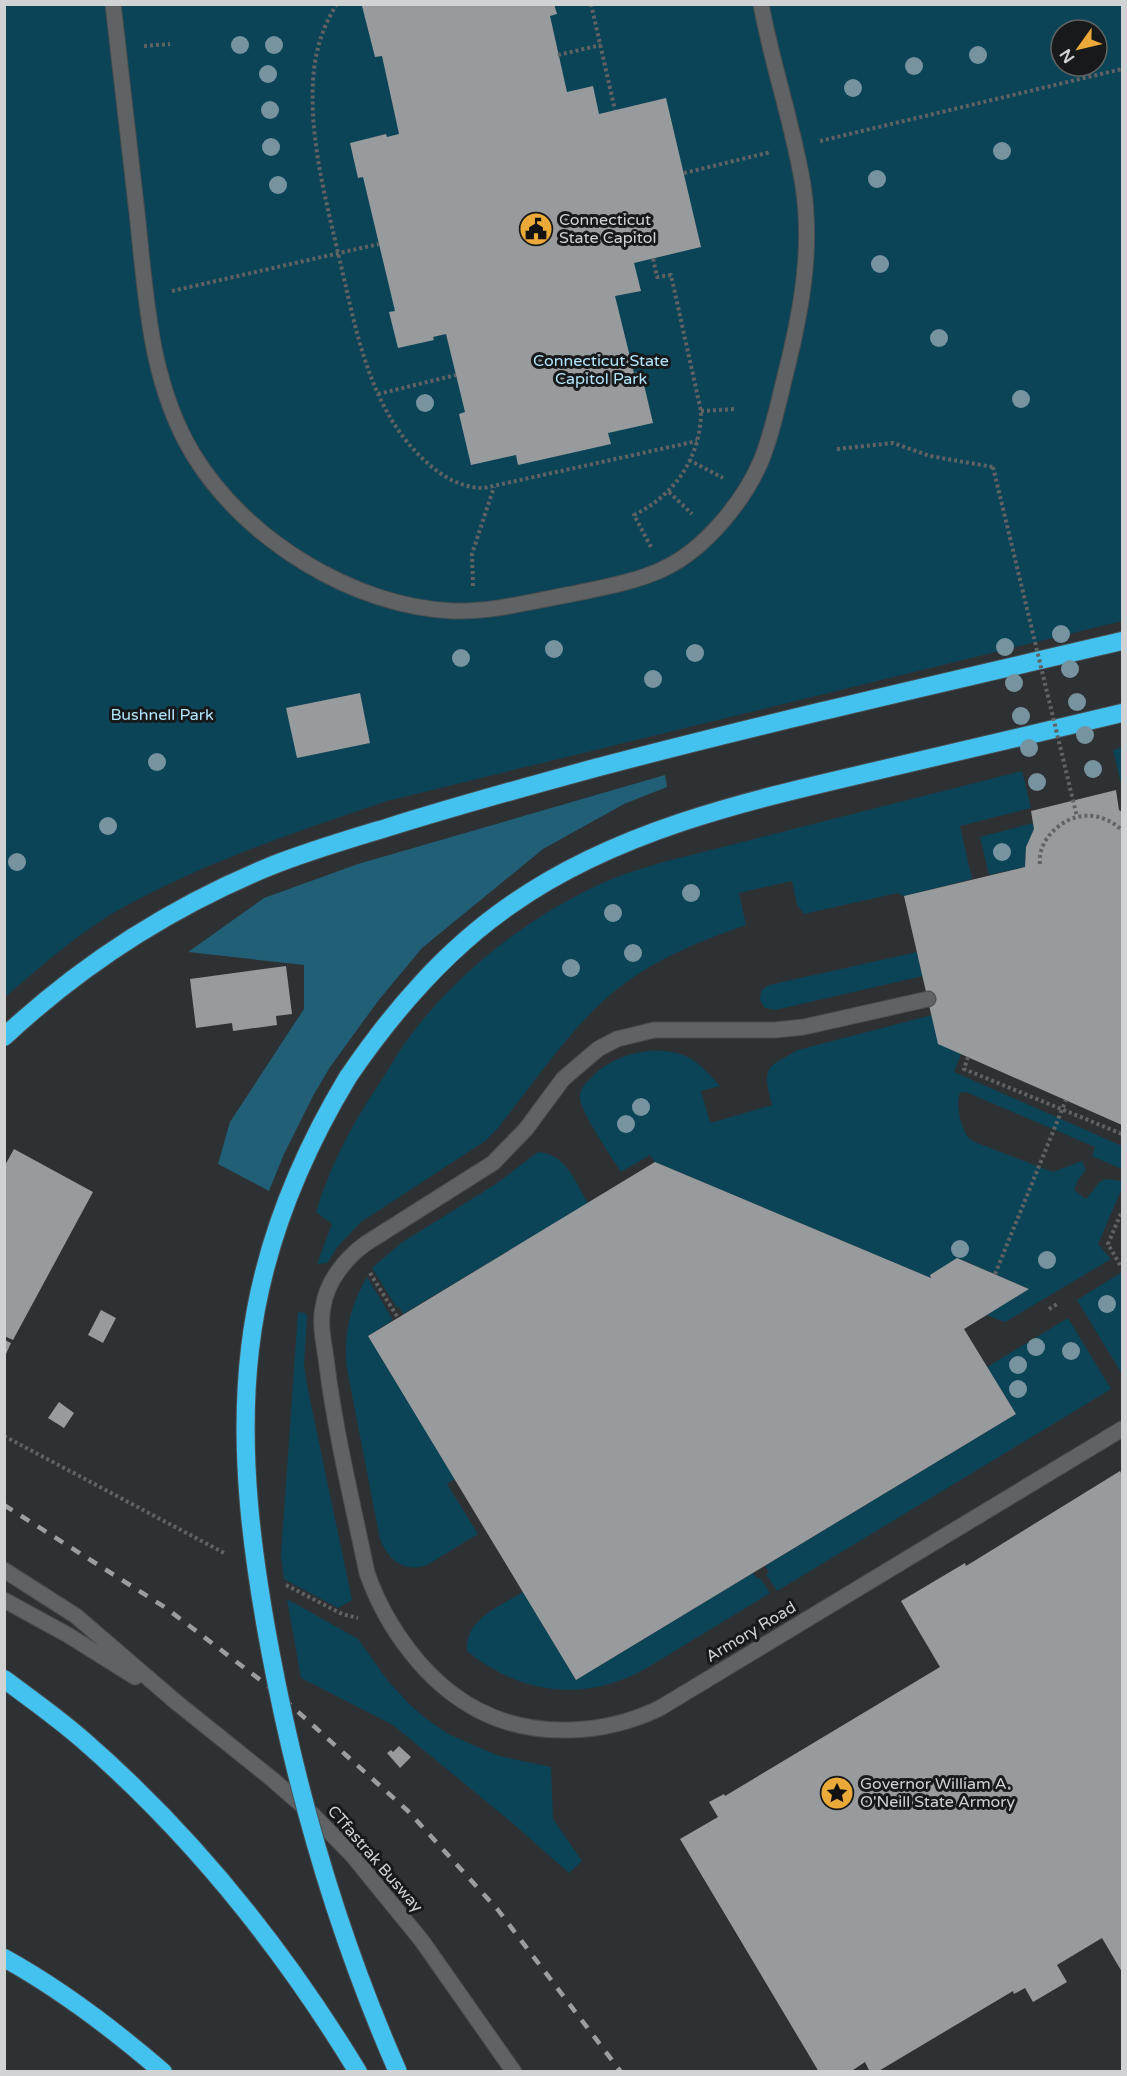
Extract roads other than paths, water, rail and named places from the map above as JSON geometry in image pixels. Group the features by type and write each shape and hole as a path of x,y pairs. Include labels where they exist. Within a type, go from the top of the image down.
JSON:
{"highway":[{"path":"4,1037 78,975 158,922 227,886 298,856 458,807 656,752 1122,640"},
{"path":"398,2072 353,1962 303,1797 282,1707 261,1599 254,1547 248,1469 246,1398 250,1349 267,1264 279,1223 321,1123 348,1077 394,1014 422,982 456,949 510,905 582,863 642,836 727,808 1122,713"},
{"path":"4,1679 84,1741 148,1801 184,1840 266,1938 318,2010 358,2072"},
{"path":"4,1958 72,2000 111,2028 163,2072"}],"street":[{"path":"113,4 146,304 156,363 176,421 192,453 235,507 276,543 320,571 365,592 411,606 474,610 502,607 603,587 663,569 677,561 726,517 759,465 779,403 802,301 806,260 803,184 760,4"},
{"name":"Armory Road","path":"928,999 794,1028 750,1031 654,1030 617,1039 597,1049 563,1079 526,1129 493,1163 356,1251 339,1269 325,1295 321,1319 330,1392 367,1573 374,1592 395,1629 425,1668 457,1698 478,1711 516,1724 560,1730 608,1727 628,1722 660,1708 1122,1429"},
{"name":"CTfastrak Busway","path":"4,1569 76,1616 312,1814 351,1855 422,1941 514,2072"},
{"name":"CTfastrak Busway","path":"4,1600 68,1635 176,1702"}],"railway":[{"path":"4,1505 166,1608 276,1692 408,1811 498,1910 621,2072"}],"place":[{"name":"Connecticut State Capitol","path":"536,229"},
{"name":"Governor William A. O'Neill State Armory","path":"837,1793"}],"park label":[{"name":"Connecticut State Capitol Park","path":"601,370"},
{"name":"Bushnell Park","path":"162,715"}]}
